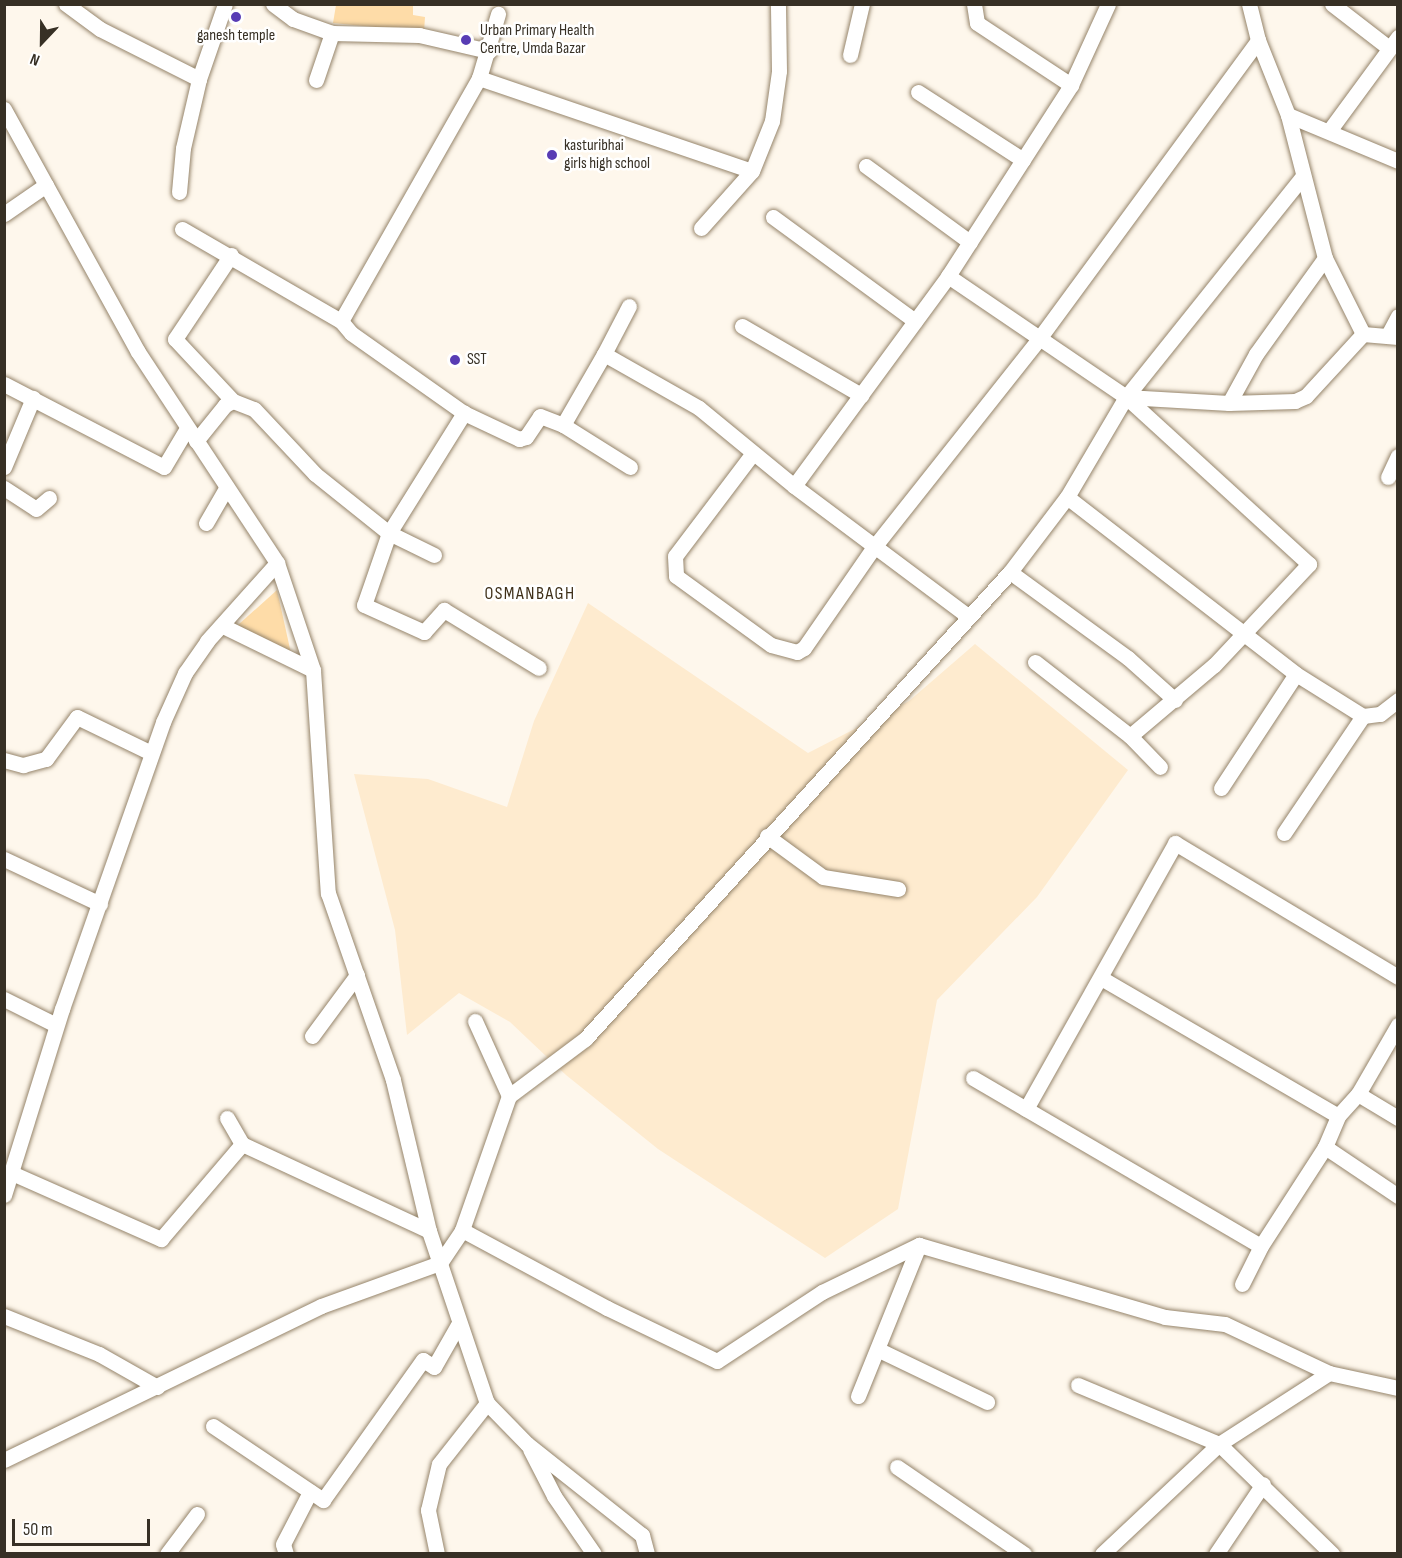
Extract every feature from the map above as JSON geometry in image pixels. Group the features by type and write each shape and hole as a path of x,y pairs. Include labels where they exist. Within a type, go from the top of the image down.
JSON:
{"street":[{"path":"66,4 100,28 199,79"},
{"path":"179,192 183,148 199,79 225,4"},
{"path":"273,4 293,18 332,33 419,36 489,51"},
{"path":"701,228 752,171 772,121 780,71 778,4"},
{"path":"850,55 862,4"},
{"path":"974,4 977,23 1071,85"},
{"path":"794,486 948,276 1071,85 1108,4"},
{"path":"1249,4 1258,40 1288,115 1325,258 1363,334"},
{"path":"1329,131 1393,42 1332,4"},
{"path":"341,321 480,78 498,14"},
{"path":"316,80 332,33"},
{"path":"753,453 675,556 676,576 771,645 796,652 804,648 874,547 1038,340 1258,40"},
{"path":"480,78 752,171"},
{"path":"918,92 1023,160"},
{"path":"4,109 138,351 226,489 277,563 313,670 328,893 393,1080 429,1231 458,1326 487,1403 527,1444 642,1535 647,1554"},
{"path":"1288,115 1398,161"},
{"path":"866,166 970,242"},
{"path":"4,1460 157,1388 321,1306 440,1263 462,1230 509,1096 585,1039 767,836 1010,572 1067,497 1126,397 1303,176"},
{"path":"4,214 46,185"},
{"path":"773,217 915,321"},
{"path":"182,230 231,255 341,321 351,333 464,413 519,439 526,437 540,417 563,425 630,467"},
{"path":"231,255 175,339 233,401 254,409 315,474 389,533 434,555"},
{"path":"1229,403 1256,354 1325,258"},
{"path":"948,276 1038,340 1126,397 1309,564 1246,634 1175,700 1130,736"},
{"path":"563,425 630,306"},
{"path":"1126,397 1229,403 1283,402 1306,396 1363,334 1393,335 1398,316"},
{"path":"742,326 861,395"},
{"path":"604,354 699,408 794,486 968,616"},
{"path":"4,384 164,467 191,435 225,405 233,401"},
{"path":"4,467 33,398"},
{"path":"464,413 389,533 364,605 423,632 444,610 539,668"},
{"path":"1388,477 1398,456"},
{"path":"4,488 36,509 49,498"},
{"path":"207,523 226,489"},
{"path":"1067,497 1296,674 1363,716 1380,714 1398,700"},
{"path":"4,1195 56,1025 151,753 185,674 207,641 223,626 277,563"},
{"path":"1010,572 1128,658 1175,700"},
{"path":"223,626 313,670"},
{"path":"1035,662 1130,736 1160,767"},
{"path":"1221,788 1296,674"},
{"path":"1284,833 1363,716"},
{"path":"4,760 23,765 46,759 77,717 151,753"},
{"path":"767,836 823,877 898,889"},
{"path":"1026,1109 1175,843 1398,977"},
{"path":"4,859 100,904"},
{"path":"312,1036 357,975"},
{"path":"1101,978 1338,1116"},
{"path":"4,999 56,1025"},
{"path":"476,1021 509,1096"},
{"path":"1242,1284 1261,1246 1325,1147 1338,1116 1358,1094 1398,1025"},
{"path":"973,1078 1261,1246"},
{"path":"1358,1094 1398,1118"},
{"path":"226,1118 242,1144 429,1231"},
{"path":"9,1175 161,1239 242,1144"},
{"path":"1325,1147 1398,1196"},
{"path":"462,1230 607,1308 717,1361 822,1292 919,1245 1165,1317 1225,1324 1329,1373 1398,1388"},
{"path":"858,1396 879,1350 919,1245"},
{"path":"4,1316 99,1354 157,1388"},
{"path":"213,1426 323,1500 423,1360 434,1367 458,1326"},
{"path":"879,1350 987,1402"},
{"path":"1102,1554 1219,1443 1329,1373"},
{"path":"1078,1385 1219,1443 1263,1484 1330,1553"},
{"path":"437,1554 428,1510 439,1464 487,1403"},
{"path":"527,1444 554,1496 594,1554"},
{"path":"897,1467 1024,1554"},
{"path":"1216,1554 1263,1484"},
{"path":"286,1554 285,1537 310,1492"},
{"path":"167,1554 197,1514"}],"shaded area":[{"path":"336,5 413,5 413,15 425,17 424,32 333,23"},
{"path":"277,590 294,667 228,634"},
{"path":"588,603 808,753 909,701 975,644 1128,770 1037,897 937,1000 898,1209 825,1258 658,1149 566,1075 510,1022 459,993 407,1035 395,930 354,774 428,779 507,807 534,721"}],"place":[{"name":"ganesh temple","path":"236,17"},
{"name":"Urban Primary Health Centre, Umda Bazar","path":"466,40"},
{"name":"kasturibhai girls high school","path":"552,155"},
{"name":"SST","path":"455,360"}],"district":[{"name":"OSMANBAGH","path":"530,594"}]}
